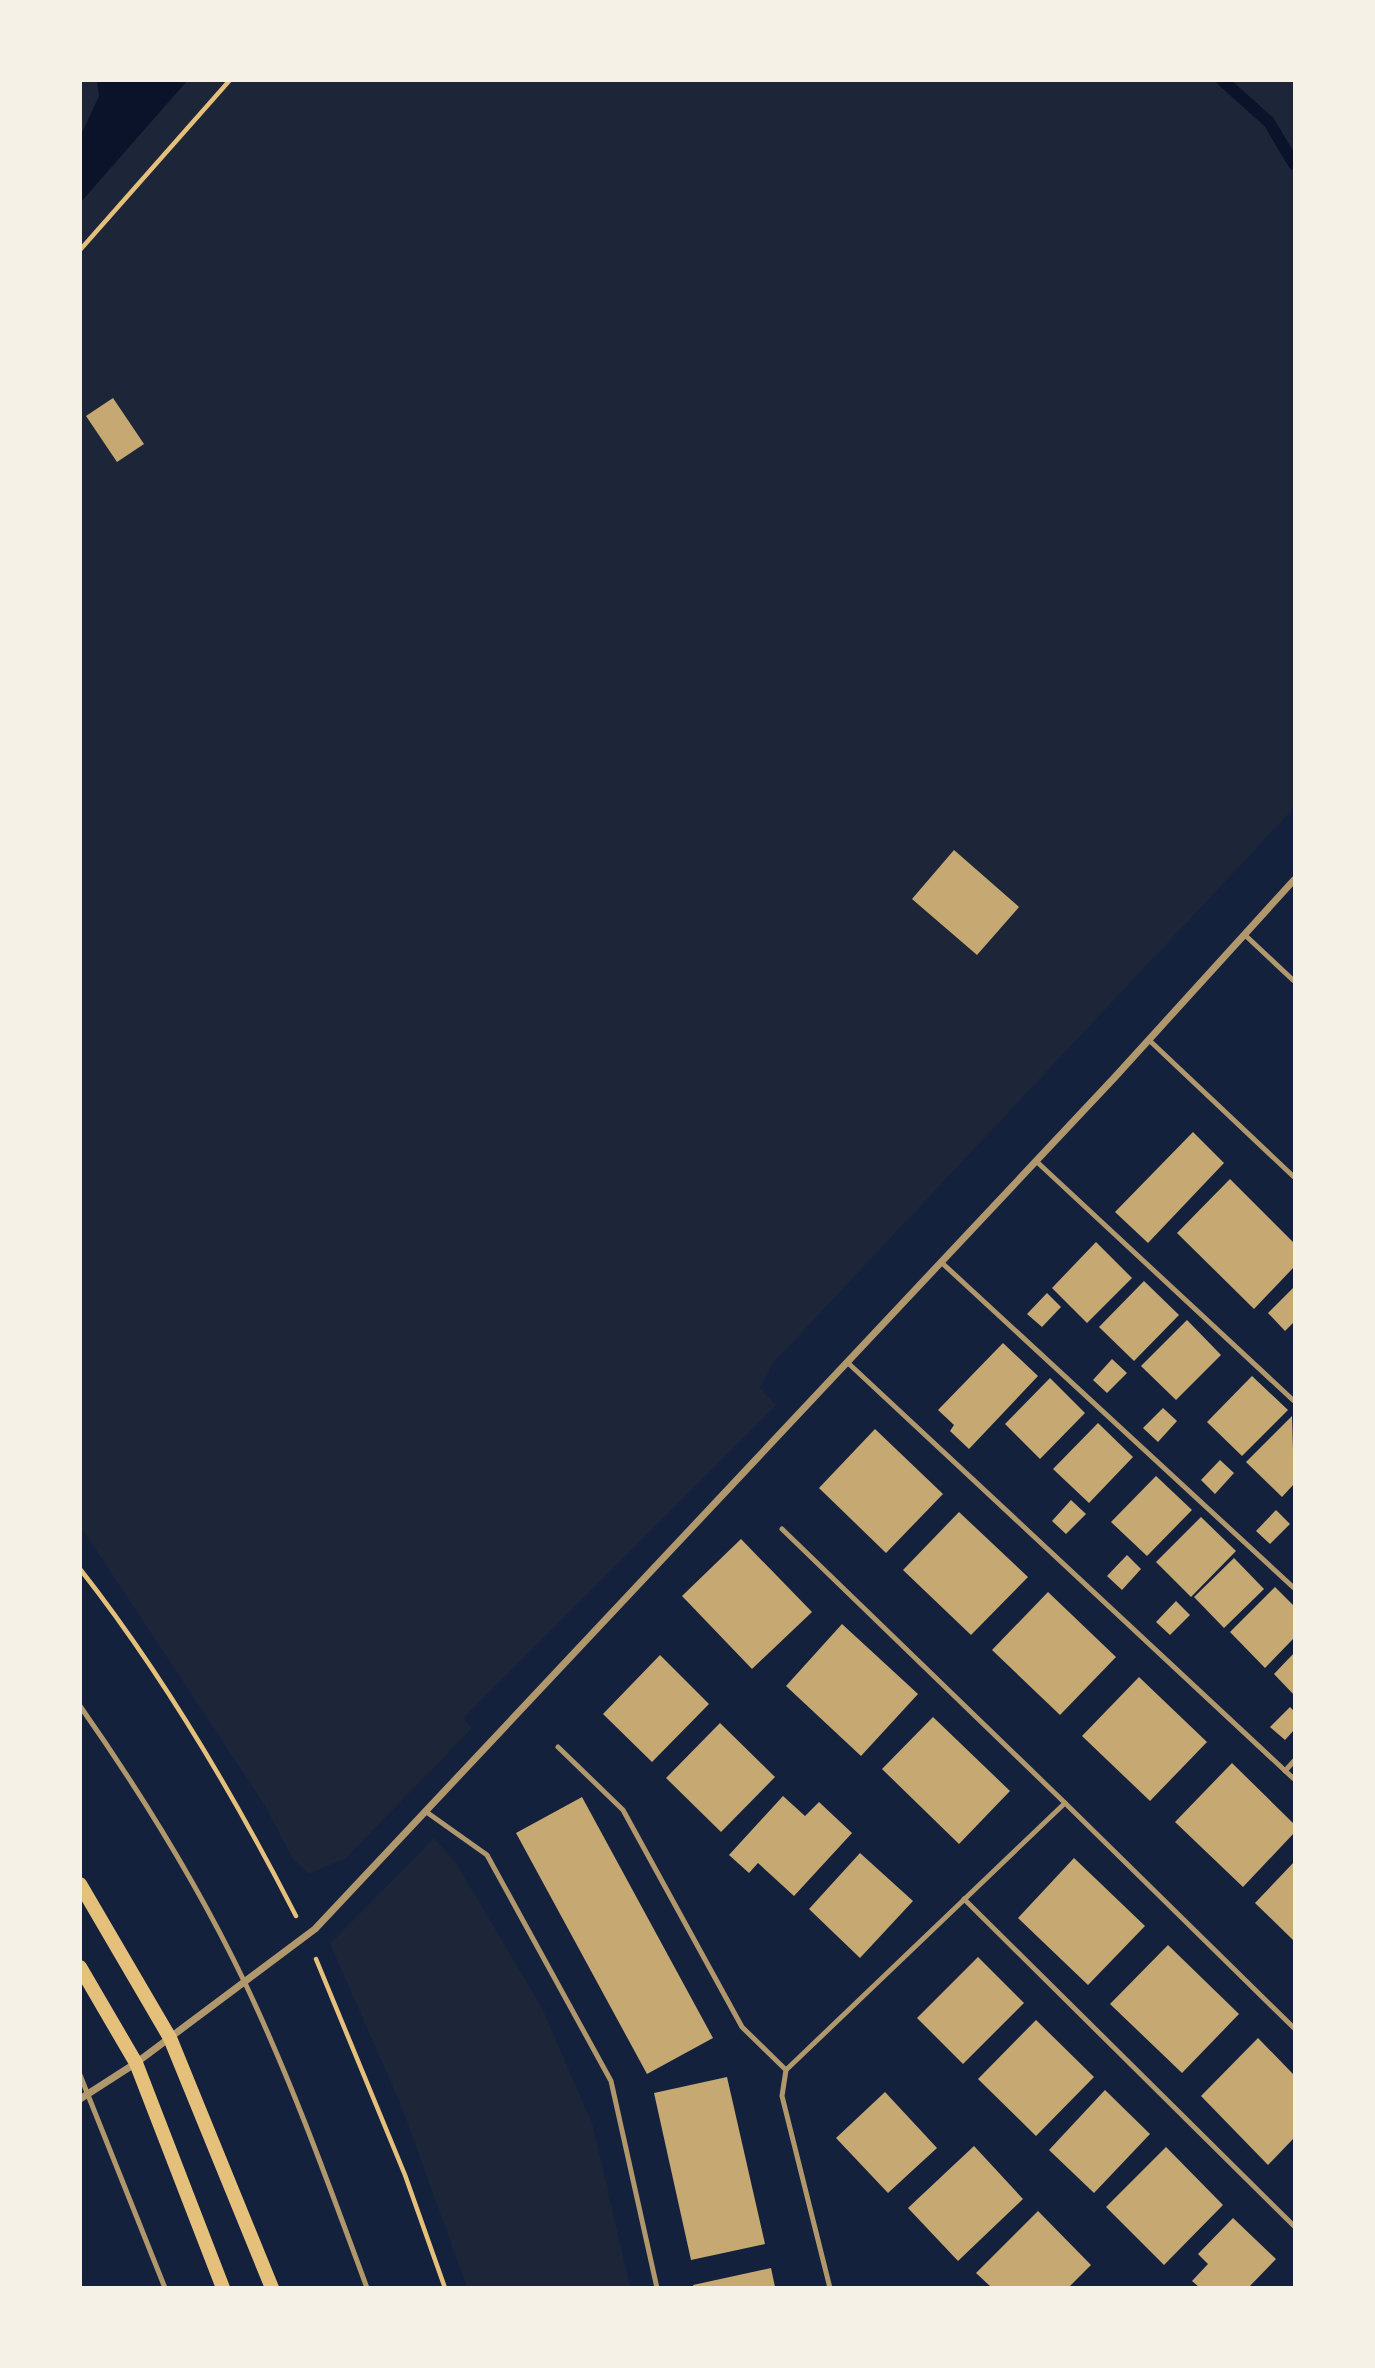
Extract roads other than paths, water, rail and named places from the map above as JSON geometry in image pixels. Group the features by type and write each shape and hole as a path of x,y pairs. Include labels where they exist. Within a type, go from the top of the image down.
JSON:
{"main road":[{"path":"80,1884 170,2038 272,2287"},
{"path":"80,1967 136,2063 223,2287"}],"street":[{"path":"80,2099 136,2063 306,1936 1036,1161 1294,880"}],"lane":[{"path":"1245,935 1294,981"},
{"path":"1149,1040 1294,1177"},
{"path":"1036,1161 1294,1401"},
{"path":"941,1262 1294,1588"},
{"path":"847,1362 1294,1779"},
{"path":"782,1529 1294,2028"},
{"path":"80,1706 113,1753 194,1888 244,1982 297,2099 367,2287"},
{"path":"558,1747 623,1810 742,2027 786,2070"},
{"path":"1286,1771 1294,1761"},
{"path":"830,2287 782,2096 786,2070 1065,1803"},
{"path":"425,1811 487,1856 611,2081 657,2287"},
{"path":"964,1899 1294,2226"},
{"path":"80,2076 90,2093 165,2287"}],"waterway":[{"path":"1222,80 1269,122 1294,164"}]}
